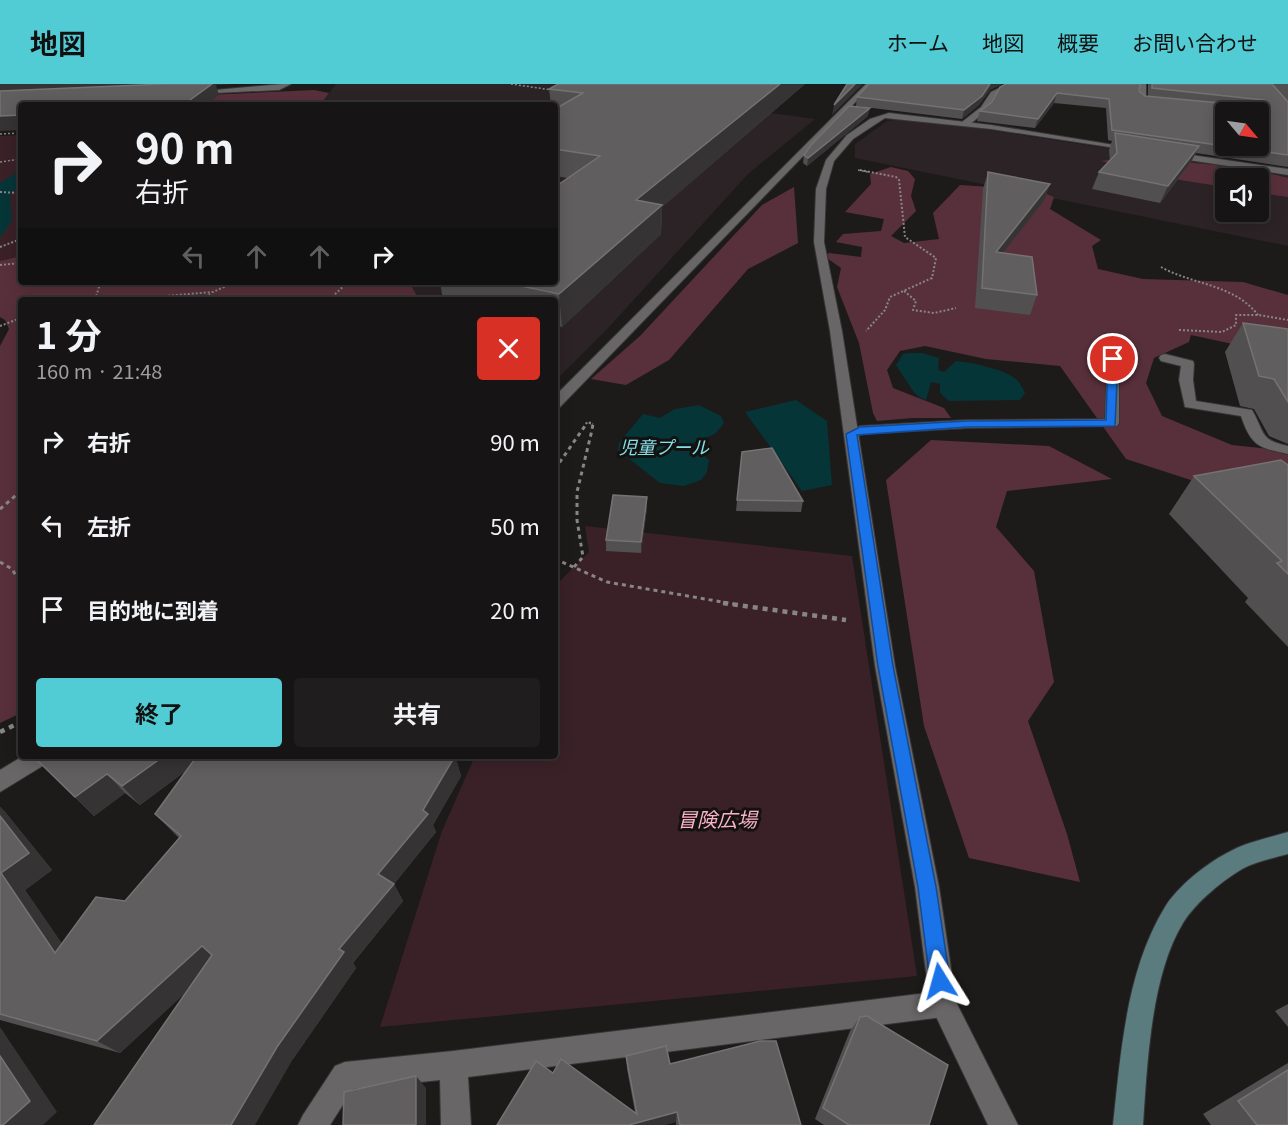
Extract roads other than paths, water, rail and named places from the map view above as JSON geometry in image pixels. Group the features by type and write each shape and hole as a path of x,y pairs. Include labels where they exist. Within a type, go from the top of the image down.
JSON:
{"street":[{"path":"186,92 279,88 288,84"},
{"path":"558,401 850,110 870,84"},
{"path":"965,124 984,108 993,93 1014,84"},
{"path":"1143,84 1142,101 1166,103"},
{"path":"866,112 1149,151"},
{"path":"899,116 884,116 873,121 850,137 830,160 821,189 819,242 836,331 879,624 927,887 943,1004 1003,1125"},
{"path":"1161,153 1288,172"},
{"path":"1165,358 1188,364 1186,380 1190,404 1247,413 1256,440 1264,446 1288,450"},
{"path":"851,434 860,430 967,424 1112,423 1113,359"},
{"path":"0,782 36,759"},
{"path":"1128,1125 1133,1062 1144,1004 1156,957 1175,914 1204,884 1236,860 1288,843"},
{"path":"313,1125 345,1076 453,1065 943,1004"},
{"path":"453,1065 456,1125"}],"water":[{"path":"18,172 18,187 10,195 12,221 0,238 0,183"},
{"path":"922,353 939,358 938,370 944,372 956,361 997,370 1017,380 1025,393 1020,400 949,401 940,393 940,384 931,382 926,400 913,391 896,365 903,354"},
{"name":"児童プール","path":"796,400 827,421 832,485 802,491 745,412"},
{"name":"児童プール","path":"699,405 721,416 724,423 715,434 693,443 693,447 709,460 707,472 701,480 684,486 660,483 618,450 619,443 643,414 660,418 675,409"}],"park label":[{"name":"冒険広場","path":"717,820"}]}
